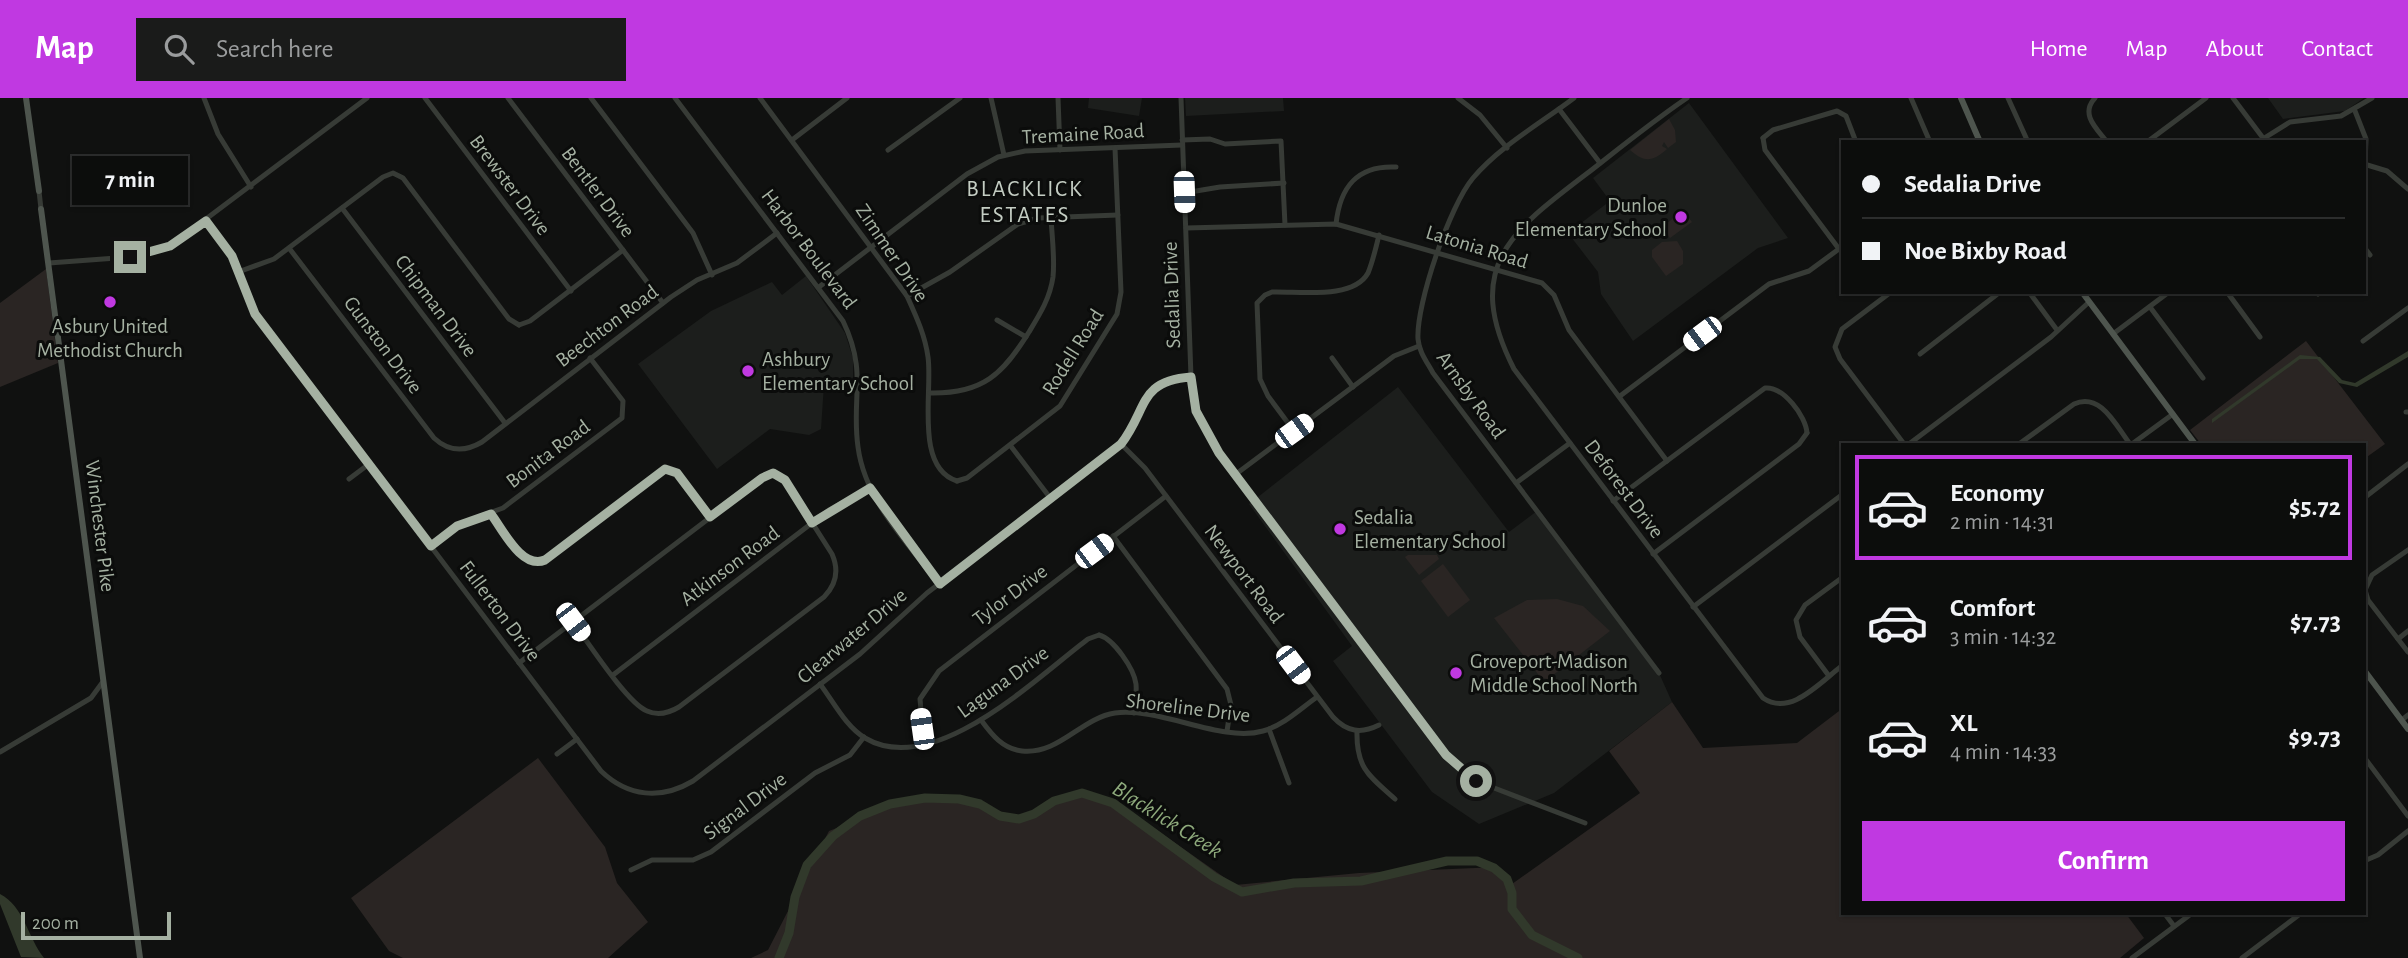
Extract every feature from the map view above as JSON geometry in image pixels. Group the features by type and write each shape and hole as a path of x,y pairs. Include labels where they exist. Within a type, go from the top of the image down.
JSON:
{"main road":[{"name":"Winchester Pike","path":"26,98 39,191"},
{"path":"1961,98 1979,140"},
{"name":"Winchester Pike","path":"41,209 139,958"},
{"path":"2083,294 2195,443"},
{"path":"2366,672 2405,718 2408,729"}],"street":[{"path":"204,98 218,134 251,187"},
{"path":"49,263 152,253 170,246 368,98"},
{"name":"Brewster Drive","path":"425,98 571,291"},
{"path":"591,98 693,233 712,275"},
{"name":"Harbor Boulevard","path":"675,98 843,321 858,364 857,445 870,488 940,584"},
{"name":"Zimmer Drive","path":"760,98 907,296 925,339 930,393 928,433 934,457 943,474 957,484"},
{"path":"792,140 847,98"},
{"path":"888,150 960,98"},
{"path":"992,98 1004,155"},
{"path":"1058,98 1060,150"},
{"name":"Sedalia Drive","path":"1181,98 1191,377 1199,419 1236,474 1446,755 1476,781 1585,823"},
{"path":"1458,98 1480,115 1507,148"},
{"name":"Arnsby Road","path":"1574,98 1479,171 1462,193 1448,222 1420,314 1419,346 1433,373 1659,673"},
{"path":"1496,269 1521,226 1688,98"},
{"path":"1910,98 1929,140"},
{"path":"2008,98 2027,140"},
{"path":"2095,98 2088,110 2090,120 2105,140"},
{"path":"2150,140 2206,98"},
{"path":"2232,98 2260,140 2290,122 2330,118 2354,111 2372,98"},
{"name":"Bentler Drive","path":"508,99 663,303"},
{"path":"1559,109 1600,163"},
{"path":"1620,396 1769,284 1809,271 1841,247 1765,150 1761,137 1773,130 1834,111 1843,114 1855,140"},
{"path":"2354,111 2366,140"},
{"name":"Tremaine Road","path":"819,287 967,174 1004,155 1210,139 1225,144 1281,141 1284,183"},
{"name":"Rodell Road","path":"957,484 1060,406 1117,314 1121,292 1115,148"},
{"path":"2366,164 2388,171 2408,189"},
{"path":"393,173 395,165"},
{"path":"1336,224 1340,203 1355,178 1374,167 1396,167"},
{"path":"393,173 402,178 509,318 519,327 623,250"},
{"path":"238,272 265,264 383,177 393,173"},
{"path":"1184,192 1284,183 1285,225"},
{"name":"Winchester Pike","path":"39,191 41,209"},
{"name":"Chipman Drive","path":"342,208 505,423"},
{"path":"907,296 950,272 1010,228 1031,220 1118,215"},
{"path":"930,393 958,392 985,383 1013,358 1041,313 1051,285 1051,218"},
{"name":"Fullerton Drive","path":"206,221 232,256 255,314 577,739 614,782 645,794"},
{"name":"Latonia Road","path":"1186,228 1336,224 1536,281 1550,289 1569,330 1668,461"},
{"name":"Beechton Road","path":"459,450 477,445 690,284 737,263 777,233"},
{"path":"1294,431 1268,396 1260,379 1256,307 1259,295 1272,292 1339,290 1356,285 1367,273 1379,235"},
{"name":"Gunston Drive","path":"289,248 434,438 445,447 459,450"},
{"path":"2366,249 2370,254"},
{"name":"Deforest Drive","path":"1496,269 1492,302 1498,337 1514,369 1757,692 1777,705 1798,699 1829,676"},
{"path":"1888,294 1842,329 1835,343 1840,359 1905,443"},
{"path":"1920,354 1997,294"},
{"path":"2030,294 2057,330"},
{"path":"2113,334 2166,294"},
{"path":"2228,294 2260,337"},
{"path":"1907,443 2057,330 2089,302"},
{"path":"2150,307 2203,378"},
{"path":"2364,341 2408,308"},
{"path":"997,320 1026,337"},
{"path":"1236,474 1400,353 1419,346"},
{"path":"590,358 620,396 625,409 632,411"},
{"path":"1332,358 1353,387"},
{"name":"Clearwater Drive","path":"645,794 670,792 693,781 820,684 940,584 1121,444 1132,430 1146,397 1157,385 1172,378 1191,377"},
{"path":"1613,501 1759,391 1771,387 1782,393 1810,433 1653,554"},
{"path":"2089,401 2091,393"},
{"path":"2020,443 2074,404 2089,401 2103,408 2130,443"},
{"name":"Bonita Road","path":"431,546 457,526 491,514 513,501 622,418 625,409"},
{"path":"2132,443 2173,414"},
{"path":"1516,483 1570,443"},
{"name":"Newport Road","path":"1121,444 1166,496 1317,697 1341,725 1357,731"},
{"path":"1010,445 1051,499"},
{"path":"349,479 369,464"},
{"path":"2366,496 2408,464"},
{"path":"491,514 525,558 534,563 545,560 671,466 710,517"},
{"path":"519,663 762,478 775,472 785,480 834,560 835,579 824,597 679,707 661,714 644,710 612,674 573,622"},
{"name":"Atkinson Road","path":"612,674 812,523 870,488"},
{"name":"Tylor Drive","path":"924,745 920,699 939,671 1166,496"},
{"path":"1693,607 1841,496"},
{"path":"1113,536 1227,689 1231,705 1227,731"},
{"path":"2366,585 2372,575 2408,550"},
{"path":"534,563 534,570"},
{"path":"1841,579 1805,606 1796,620 1800,637 1829,676 1841,667"},
{"path":"2366,591 2368,600 2408,652"},
{"path":"1100,627 1099,635 1108,640 1133,673 1136,684 1134,713"},
{"path":"2398,639 2408,631"},
{"name":"Laguna Drive","path":"864,737 887,745 924,745 957,734 981,720 1088,639 1099,635"},
{"path":"0,751 91,698 102,683"},
{"path":"820,684 864,737"},
{"name":"Shoreline Drive","path":"981,720 1003,745 1028,751 1057,744 1098,718 1134,713 1246,734 1269,729 1317,697"},
{"path":"91,698 105,702"},
{"path":"1378,725 1357,731 1362,767 1395,799"},
{"path":"1269,729 1289,783"},
{"name":"Signal Drive","path":"631,870 652,860 702,857 815,773 847,758 864,737"},
{"path":"557,754 577,739"},
{"path":"2366,760 2408,816"},
{"path":"2366,860 2378,855 2408,831"},
{"path":"2166,915 2174,926"},
{"path":"2132,958 2190,915"},
{"path":"2242,958 2299,915"}],"shaded area":[{"path":"1089,98 1142,98 1139,116 1088,108"},
{"path":"1185,98 1283,98 1284,111 1186,116"},
{"path":"2268,98 2364,98 2345,111 2283,119"},
{"name":"Dunloe Elementary School","path":"1689,103 1788,238 1758,248 1633,341 1601,294 1598,272 1568,233 1610,201 1593,178"},
{"path":"1669,119 1675,130 1676,142 1668,148 1664,142 1662,146 1667,149 1648,159 1630,150"},
{"path":"1683,211 1692,222 1670,238 1666,233 1659,237 1655,232"},
{"path":"1677,241 1683,251 1683,264 1666,276 1652,257 1652,250 1662,242"},
{"path":"46,269 58,363 0,387 0,303"},
{"name":"Ashbury Elementary School","path":"806,276 845,333 853,358 853,382 824,384 821,429 809,435 770,429 717,469 638,364 711,311 772,282 782,295"},
{"path":"2306,341 2385,444 2366,458 2366,443 2200,443 2190,430"},
{"path":"2408,351 2408,357 2357,387 2339,383 2317,359 2300,359 2212,423 2212,419 2300,355 2320,357 2342,380 2355,383"},
{"path":"1398,387 1509,532 1537,511 1659,673 1672,702 1554,793 1479,824 1432,792 1333,661 1352,646 1249,504"},
{"path":"1437,555 1439,559 1419,575 1405,557"},
{"path":"1443,564 1470,600 1448,617 1421,581"},
{"path":"1557,599 1583,606 1610,631 1548,679 1541,678 1494,618 1527,600"},
{"path":"1672,702 1703,748 1797,743 1841,710 1841,915 2127,915 2144,938 2120,958 751,958 768,950 829,831 904,802 973,800 1019,819 1082,793 1124,807 1235,885 1359,873 1498,867 1512,884 1640,793 1609,751"},
{"path":"538,758 605,847 617,883 648,922 608,958 403,958 389,951 351,898"},
{"path":"0,894 15,906 44,958 21,957 0,904"}],"waterway":[{"name":"Blacklick Creek","path":"779,958 789,933 795,897 807,865 833,836 860,816 890,804 925,798 959,799 980,804 1000,816 1019,819 1034,814 1054,801 1082,793 1113,803 1214,877 1242,892 1294,883 1361,881 1447,861 1477,861 1494,868 1507,879 1512,893 1512,909 1532,935 1578,958"}],"place":[{"name":"Dunloe Elementary School","path":"1681,217"},
{"name":"Asbury United Methodist Church","path":"110,302"},
{"name":"Ashbury Elementary School","path":"748,371"},
{"name":"Sedalia Elementary School","path":"1340,529"},
{"name":"Groveport-Madison Middle School North","path":"1456,673"}],"district":[{"name":"BLACKLICK ESTATES","path":"1025,202"}],"route":[{"path":"130,257 170,246 206,221 232,256 242,289 255,314 431,546 470,519 491,514 525,558 534,563 545,560 665,469 671,468 677,473 710,517 767,474 773,473 785,480 812,523 846,499 870,488 887,516 940,584 1121,444 1132,430 1146,397 1157,385 1172,378 1191,377 1196,411 1219,453 1446,755 1476,781"}]}
